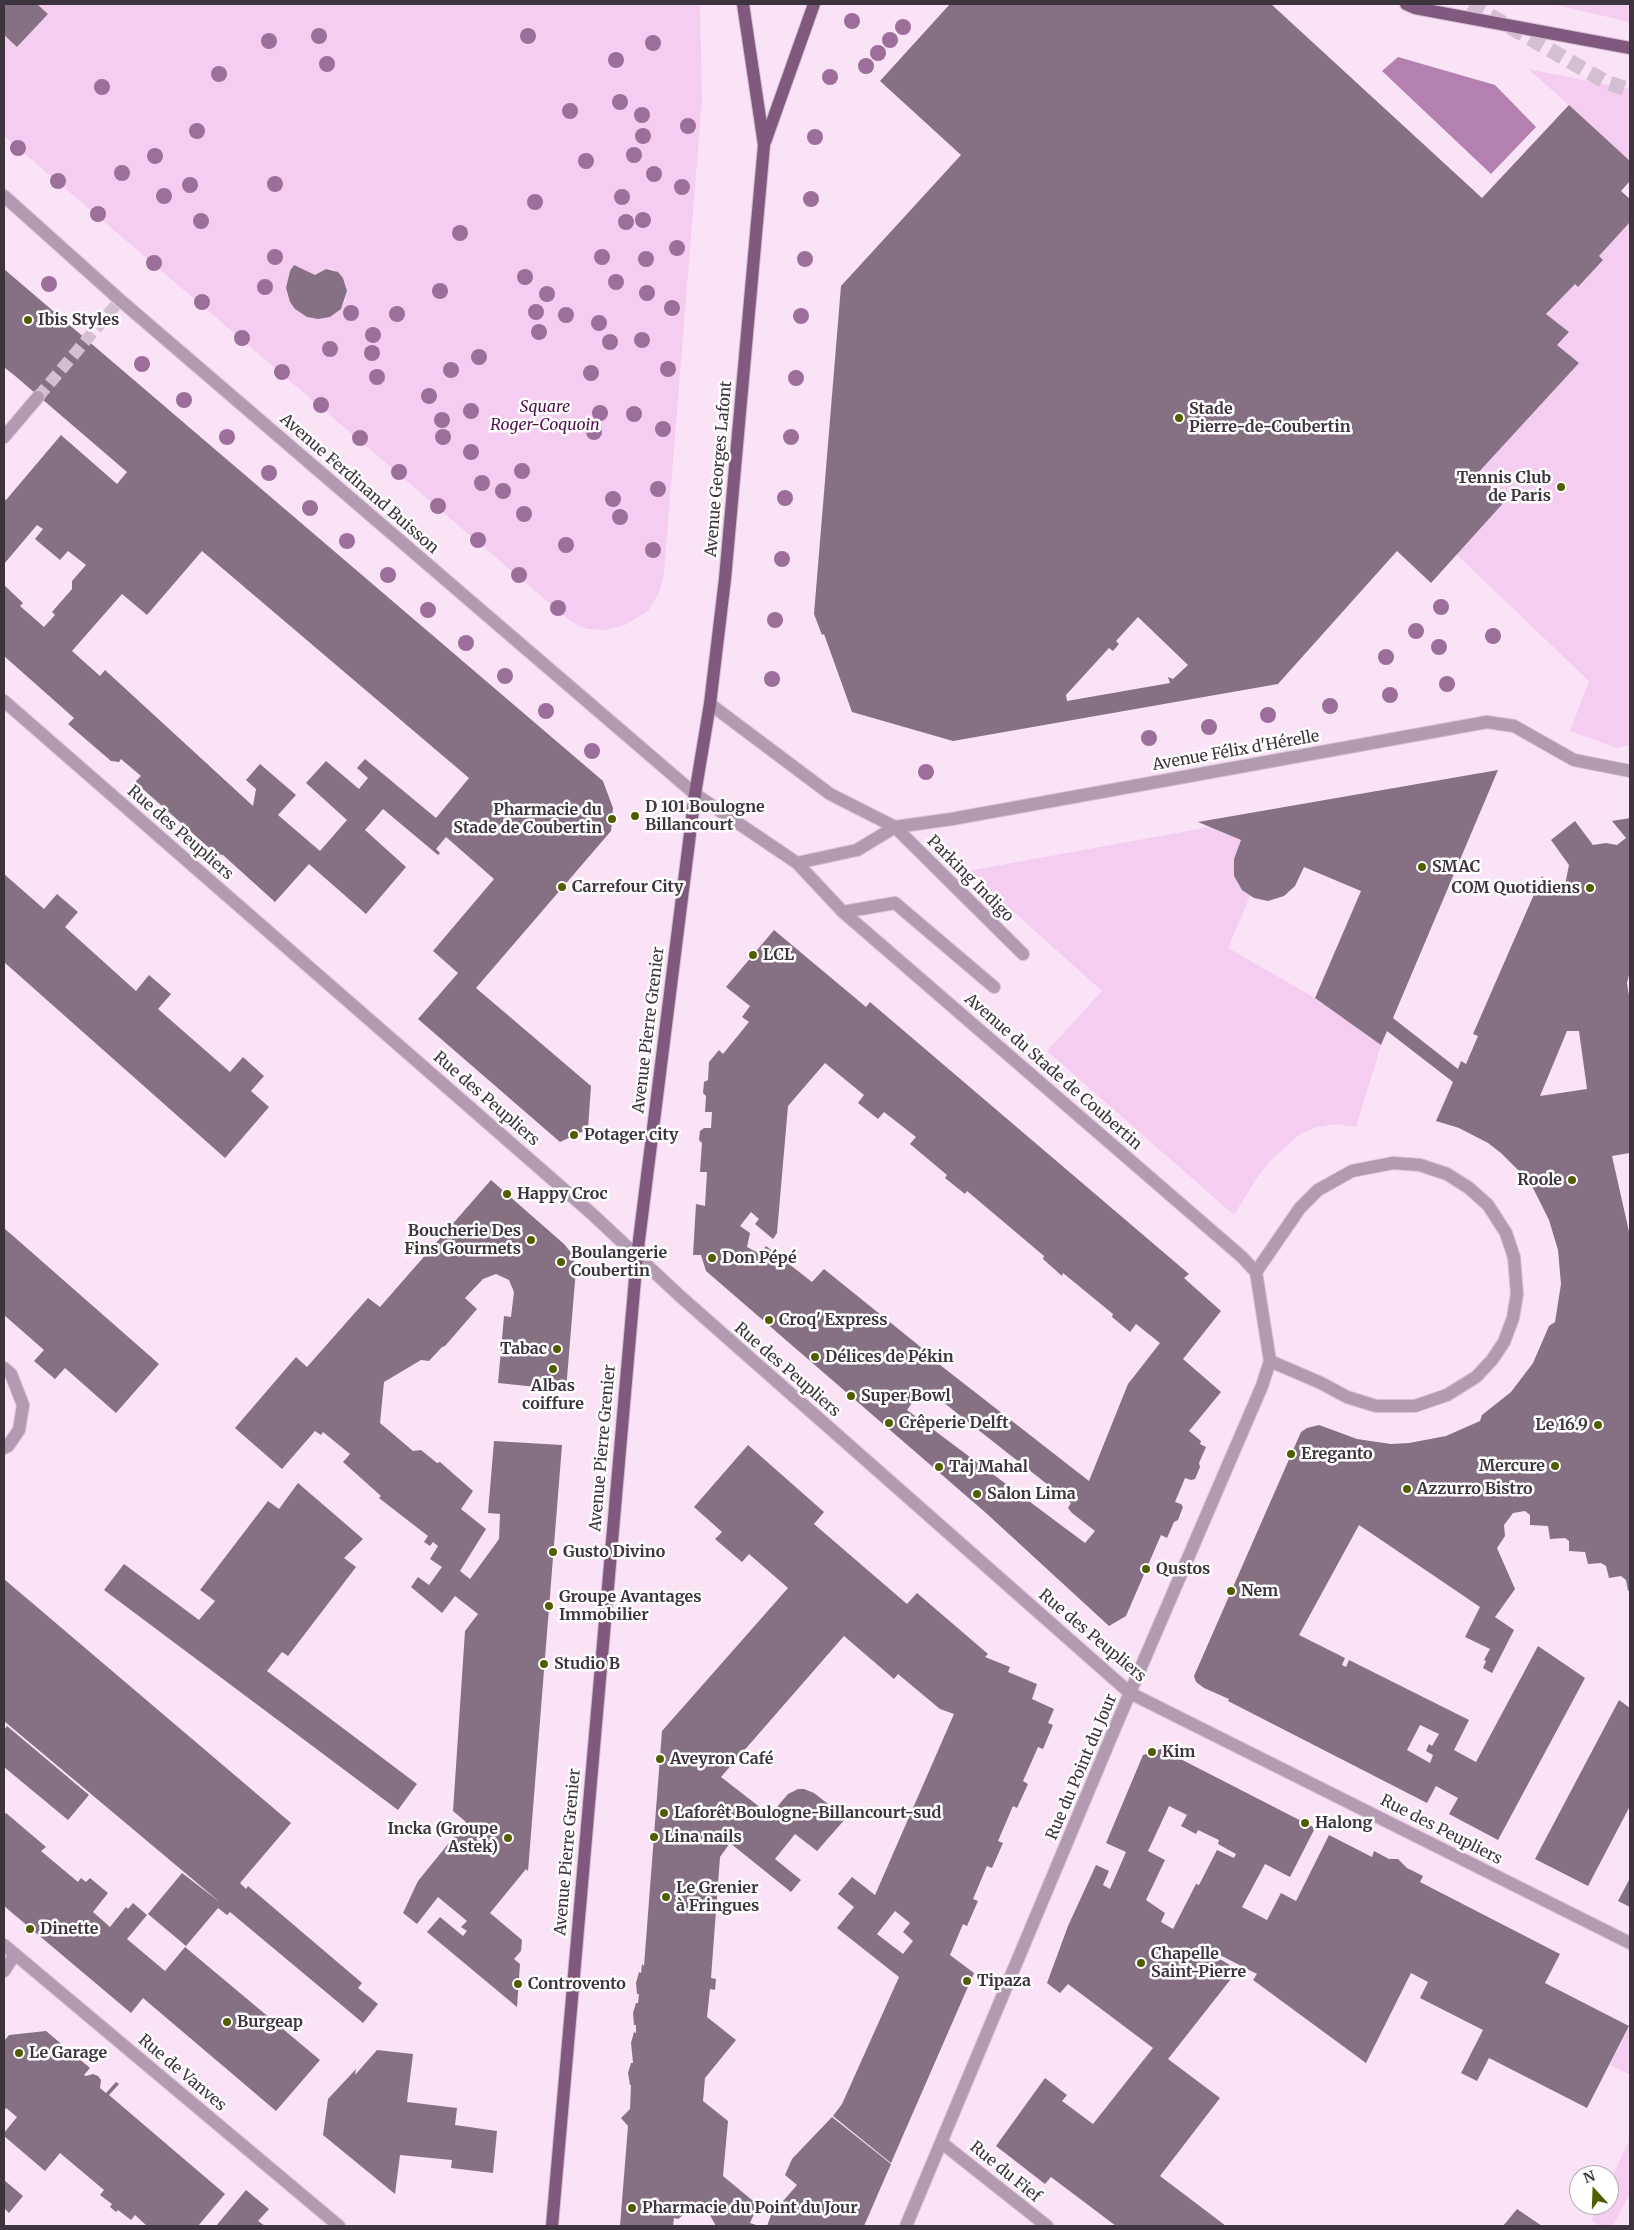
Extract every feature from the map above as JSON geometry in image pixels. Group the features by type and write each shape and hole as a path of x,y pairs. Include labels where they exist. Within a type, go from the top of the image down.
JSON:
{"main road":[{"name":"Avenue Georges Lafont","path":"695,794 710,704 725,578 764,145 743,4"},
{"name":"Avenue Georges Lafont","path":"764,145 814,4"},
{"path":"1406,4 1415,8 1630,48"},
{"name":"Avenue Pierre Grenier","path":"552,2226 637,1256 695,794"}],"street":[{"name":"Avenue Ferdinand Buisson","path":"4,196 120,300 695,794"},
{"path":"4,437 38,396"},
{"name":"Rue des Peupliers","path":"4,701 591,1212 681,1297 1130,1693 1630,1943"},
{"path":"710,704 830,794 896,827"},
{"name":"Avenue Félix d'Hérelle","path":"796,863 857,850 896,827 952,819 1488,722 1514,726 1574,760 1630,771"},
{"path":"695,794 796,863"},
{"name":"Parking Indigo","path":"896,827 1023,954"},
{"name":"Avenue du Stade de Coubertin","path":"796,863 843,912 1242,1257 1256,1272"},
{"path":"843,912 894,903 994,987"},
{"path":"1256,1272 1300,1208 1318,1190 1352,1170 1393,1163 1420,1165 1446,1174 1469,1188 1488,1205 1506,1233 1514,1258 1518,1294 1513,1318 1504,1342 1492,1360 1476,1377 1447,1395 1415,1406 1376,1406 1347,1398 1321,1383 1270,1361"},
{"name":"Rue du Point du Jour","path":"906,2226 1130,1693 1262,1386 1270,1361 1265,1317 1256,1272"},
{"path":"4,1368 11,1374 23,1405 18,1430 8,1446 4,1448"},
{"name":"Rue de Vanves","path":"4,1946 339,2226"},
{"path":"4,1971 15,1954"},
{"name":"Rue du Fief","path":"942,2143 1047,2226"}],"green space":[{"name":"Square Roger-Coquoin","path":"37,4 700,4 702,99 664,573 659,593 648,611 625,625 605,630 587,629 570,621 4,136 4,35 17,47 48,14","holes":["326,269 333,269 343,278 347,291 346,299 341,309 330,317 318,319 307,317 295,309 286,288 290,271 315,275"]},
{"path":"1551,4 1630,4 1630,22"},
{"path":"1528,69 1630,89 1630,161 1569,105"},
{"name":"Tennis Club de Paris","path":"1630,222 1630,745 1617,748 1570,731 1589,681 1456,554 1506,500 1477,474 1579,363 1557,345 1569,332 1546,314 1575,284 1578,287 1603,260 1599,256"},
{"path":"1210,827 1241,840 1234,859 1234,876 1237,883 1250,896 1228,948 1315,998 1381,1045 1356,1127 1336,1124 1317,1127 1300,1134 1270,1161 1256,1179 1234,1215 1047,1051 1102,991 968,871"},
{"path":"1630,2025 1630,2075 1610,2065"},
{"path":"1630,2139 1630,2193 1619,2214 1619,2165"},
{"path":"1593,2215 1619,2215 1613,2226 1600,2226 1591,2220"}],"shaded area":[{"path":"1398,57 1495,85 1536,127 1491,174 1382,71"}],"building":[{"path":"4,4 37,4 48,14 17,47 4,35"},
{"name":"Stade Pierre-de-Coubertin","path":"950,4 1271,4 1482,198 1569,105 1630,161 1630,181 1621,191 1630,199 1630,222 1599,256 1603,260 1578,287 1575,284 1546,314 1569,332 1557,345 1579,363 1477,474 1506,500 1431,583 1397,551 1278,684 953,741 852,712 824,634 822,635 814,614 841,286 961,155 880,81","holes":["1138,617 1188,665 1173,679 1168,677 1170,683 1067,701 1066,695 1109,648 1113,651 1119,644 1116,641"]},
{"path":"294,265 315,275 326,269 338,272 343,278 347,291 341,309 330,317 318,319 307,317 295,309 290,302 286,288 290,271"},
{"path":"4,269 603,781 613,808 611,831 476,988 591,1086 588,1129 560,1142 418,1019 458,973 433,951 494,879 446,837 436,849 440,853 438,855 383,809 365,830 406,867 366,914 309,864 275,902 223,855 216,854 135,782 141,776 121,759 119,762 111,761 68,724 74,718 4,656 4,585 23,603 20,606 44,627 55,615 52,612 72,589 72,581 86,565 68,551 60,560 35,539 43,529 37,525 4,564 4,498 6,500 61,435 117,484 127,472 14,375 5,368 4,370","holes":["202,551 469,778 436,818 365,759 357,768 368,778 359,789 326,761 306,783 347,820 320,851 278,815 296,795 260,764 246,780 256,789 253,806 105,670 100,676 72,651 122,594 147,615"]},
{"path":"1498,770 1393,1018 1458,1069 1461,1061 1466,1064 1478,1036 1473,1034 1542,876 1555,893 1565,885 1569,865 1551,840 1575,821 1593,845 1606,843 1617,845 1626,838 1612,821 1630,818 1630,971 1627,983 1630,1002 1630,1153 1612,1156 1630,1236 1630,1590 1628,1591 1626,1580 1621,1576 1609,1578 1606,1566 1601,1563 1588,1564 1585,1552 1569,1551 1569,1541 1565,1538 1550,1539 1548,1526 1530,1525 1530,1515 1525,1511 1513,1513 1504,1525 1505,1536 1497,1548 1515,1589 1495,1617 1514,1630 1492,1673 1483,1668 1486,1661 1484,1660 1490,1649 1465,1637 1480,1607 1359,1525 1299,1635 1345,1658 1342,1665 1346,1667 1349,1660 1469,1720 1454,1750 1476,1762 1538,1646 1585,1678 1498,1840 1449,1814 1458,1798 1436,1786 1427,1803 1228,1701 1229,1699 1204,1688 1196,1682 1194,1676 1301,1432 1307,1428 1319,1425 1357,1439 1391,1444 1409,1443 1446,1436 1480,1421 1482,1415 1511,1392 1533,1363 1549,1326 1555,1322 1561,1284 1558,1250 1549,1220 1534,1190 1524,1176 1488,1143 1459,1128 1436,1121 1453,1082 1387,1031 1381,1045 1315,998 1361,891 1304,867 1295,886 1284,896 1268,901 1254,898 1242,890 1234,876 1234,859 1241,840 1198,822","holes":["1567,1031 1579,1031 1587,1089 1540,1096","1420,1725 1439,1734 1432,1746 1429,1744 1426,1751 1433,1755 1430,1763 1407,1750"]},
{"path":"4,874 44,909 57,894 78,912 65,927 136,991 149,975 171,994 158,1009 230,1072 243,1057 264,1076 251,1091 269,1107 225,1158 4,962"},
{"path":"774,930 866,1007 870,1002 1189,1274 1184,1278 1221,1311 1183,1359 1221,1392 1189,1431 1201,1441 1200,1444 1206,1447 1199,1463 1200,1467 1195,1479 1185,1478 1175,1502 1183,1507 1178,1520 1174,1522 1167,1538 1161,1535 1126,1616 1109,1626 986,1513 706,1271 701,1255 693,1255 696,1204 705,1206 707,1172 700,1172 702,1143 699,1140 700,1131 704,1128 711,1128 712,1112 705,1112 706,1096 703,1093 704,1082 708,1080 709,1062 719,1050 723,1054 749,1022 742,1017 750,1006 726,987","holes":["825,1063 864,1095 858,1103 878,1119 884,1112 916,1137 910,1144 947,1175 945,1178 965,1194 967,1191 1044,1256 1043,1259 1062,1276 1063,1273 1113,1314 1112,1317 1130,1332 1136,1324 1160,1343 1128,1384 1089,1481 935,1361 917,1344 824,1269 812,1282 766,1246 760,1254 747,1247 750,1233 740,1226 751,1212 759,1219 755,1224 773,1239 777,1233 788,1106","929,1391 1071,1503 1068,1508 1072,1513 1095,1531 1085,1543 907,1410 914,1400 919,1403"]},
{"path":"491,1180 564,1244 573,1255 576,1269 566,1390 498,1383 504,1316 511,1317 514,1292 509,1280 496,1274 483,1279 465,1298 477,1309 445,1346 429,1361 421,1360 384,1382 380,1423 413,1451 421,1450 437,1463 440,1462 473,1491 461,1509 486,1529 460,1571 470,1579 499,1539 500,1514 488,1513 494,1441 562,1445 528,1871 526,1869 490,1913 522,1940 521,1951 514,1959 520,1964 517,2007 427,1932 440,1917 463,1936 467,1931 461,1927 467,1921 438,1897 417,1924 403,1913 418,1881 466,1822 453,1811 465,1631 478,1614 455,1596 442,1613 411,1587 418,1577 429,1585 442,1567 430,1559 438,1546 433,1542 430,1546 424,1542 428,1536 379,1498 381,1496 343,1462 350,1454 323,1432 321,1435 315,1431 282,1469 235,1428 296,1357 307,1367 368,1298 380,1307"},
{"path":"4,1228 159,1364 116,1413 65,1368 55,1379 34,1361 44,1350 4,1315"},
{"path":"748,1445 824,1512 814,1524 907,1604 917,1593 988,1654 985,1657 1010,1667 1008,1672 1037,1684 1032,1699 1054,1709 1048,1723 1053,1725 1043,1749 1038,1747 1023,1781 1028,1784 1017,1808 1013,1806 998,1841 1003,1843 992,1868 987,1866 973,1899 978,1901 967,1926 963,1924 950,1955 974,1973 891,2163 833,2116 842,2104 899,1977 837,1928 854,1907 838,1894 852,1877 875,1895 954,1714 940,1709 898,1674 894,1679 844,1636 721,1777 770,1815 788,1794 798,1789 804,1789 814,1793 846,1818 817,1851 795,1834 775,1859 801,1880 791,1892 730,1843 720,1857 711,1978 716,1979 715,1990 710,1989 707,2017 736,2040 705,2078 703,2101 728,2121 723,2176 758,2205 750,2223 759,2226 716,2226 708,2212 698,2204 684,2201 682,2216 678,2219 674,2218 673,2226 620,2226 628,2126 621,2118 630,2109 631,2085 628,2073 631,2063 633,2063 631,2043 634,2032 636,2033 633,2013 636,2003 638,2003 639,1994 637,1994 636,1983 639,1972 641,1973 642,1964 644,1966 662,1731 788,1588 749,1554 742,1562 715,1539 722,1532 694,1507","holes":["895,1911 910,1923 903,1932 913,1941 903,1954 877,1934"]},
{"path":"298,1483 363,1539 344,1558 356,1567 288,1656 282,1652 267,1671 417,1784 398,1810 104,1590 124,1564 199,1620 215,1601 200,1590 268,1501 279,1509"},
{"path":"4,1579 291,1823 240,1883 246,1889 248,1886 362,1983 358,1988 378,2004 363,2023 230,1912 227,1915 218,1908 186,1946 148,1914 182,1873 221,1903 4,1721"},
{"path":"1619,1700 1630,1708 1630,1806 1588,1886 1535,1859"},
{"path":"7,1726 89,1795 68,1820 4,1767 4,1730"},
{"path":"1161,1749 1315,1828 1290,1877 1265,1864 1242,1907 1267,1920 1281,1893 1296,1901 1329,1835 1372,1857 1374,1851 1389,1859 1398,1859 1407,1868 1423,1876 1420,1882 1560,1954 1545,1983 1629,2026 1587,2108 1489,2058 1477,2081 1461,2073 1483,2030 1420,1998 1428,1982 1411,1973 1366,2063 1253,1980 1257,1974 1216,1953 1215,1956 1238,1970 1168,2059 1220,2098 1160,2176 1226,2226 1116,2226 1051,2177 1045,2184 996,2146 1045,2078 1067,2095 1062,2101 1093,2124 1153,2048 1068,1984 1060,1993 1047,1983 1068,1926 1096,1865 1109,1871 1103,1885 1110,1889 1126,1852 1106,1843 1143,1755","holes":["1169,1806 1187,1815 1181,1826 1196,1834 1198,1830 1219,1840 1218,1844 1236,1854 1234,1858 1217,1850 1199,1885 1196,1884 1173,1929 1161,1922 1165,1913 1146,1900 1165,1860 1148,1851"]},
{"path":"6,1813 46,1847 41,1851 78,1882 81,1878 86,1882 90,1878 108,1893 93,1912 110,1927 126,1907 128,1909 133,1903 147,1915 127,1939 165,1971 185,1947 320,2060 276,2111 143,1998 131,2013 4,1906 4,1815"},
{"path":"1630,1878 1630,1907 1618,1901"},
{"path":"46,2031 90,2068 84,2075 93,2074 98,2076 101,2080 100,2088 106,2093 116,2082 119,2084 109,2095 225,2194 198,2226 147,2226 135,2215 131,2220 118,2210 116,2212 110,2207 112,2204 100,2195 104,2190 60,2153 45,2171 4,2136 4,2133 17,2117 6,2108 4,2111 4,2041 9,2035"},
{"path":"377,2050 413,2054 407,2102 457,2108 455,2125 497,2131 493,2173 451,2168 452,2160 400,2155 395,2194 323,2135 328,2099 356,2069 355,2075"},
{"path":"832,2117 891,2164 864,2226 767,2226 771,2215 797,2185 785,2175 792,2159"},
{"path":"4,2180 23,2196 9,2213 4,2208"},
{"path":"246,2190 269,2209 258,2221 265,2226 216,2226"},
{"path":"1517,2209 1542,2226 1503,2226"}],"tunnel":[{"path":"1470,4 1606,82 1630,90"},
{"path":"38,397 120,300"}],"place":[{"name":"Ibis Styles","path":"28,320"},
{"name":"Stade Pierre-de-Coubertin","path":"1179,418"},
{"name":"Tennis Club de Paris","path":"1561,487"},
{"name":"D 101 Boulogne Billancourt","path":"635,816"},
{"name":"Pharmacie du Stade de Coubertin","path":"612,819"},
{"name":"SMAC","path":"1422,867"},
{"name":"Carrefour City","path":"562,887"},
{"name":"COM Quotidiens","path":"1590,888"},
{"name":"LCL","path":"753,955"},
{"name":"Potager city","path":"574,1135"},
{"name":"Roole","path":"1572,1180"},
{"name":"Happy Croc","path":"507,1194"},
{"name":"Boucherie Des Fins Gourmets","path":"531,1240"},
{"name":"Don Pépé","path":"712,1258"},
{"name":"Boulangerie Coubertin","path":"561,1262"},
{"name":"Croq' Express","path":"769,1320"},
{"name":"Tabac","path":"557,1349"},
{"name":"Délices de Pékin","path":"815,1357"},
{"name":"Albas coiffure","path":"553,1369"},
{"name":"Super Bowl","path":"851,1396"},
{"name":"Crêperie Delft","path":"889,1423"},
{"name":"Le 16.9","path":"1598,1425"},
{"name":"Ereganto","path":"1291,1454"},
{"name":"Mercure","path":"1555,1466"},
{"name":"Taj Mahal","path":"939,1467"},
{"name":"Azzurro Bistro","path":"1407,1489"},
{"name":"Salon Lima","path":"977,1494"},
{"name":"Gusto Divino","path":"553,1552"},
{"name":"Qustos","path":"1146,1569"},
{"name":"Nem","path":"1231,1591"},
{"name":"Groupe Avantages Immobilier","path":"549,1606"},
{"name":"Studio B","path":"544,1664"},
{"name":"Kim","path":"1152,1752"},
{"name":"Aveyron Café","path":"660,1759"},
{"name":"Laforêt Boulogne-Billancourt-sud","path":"664,1813"},
{"name":"Halong","path":"1305,1823"},
{"name":"Lina nails","path":"654,1837"},
{"name":"Incka (Groupe Astek)","path":"508,1838"},
{"name":"Le Grenier à Fringues","path":"666,1897"},
{"name":"Dinette","path":"30,1929"},
{"name":"Chapelle Saint-Pierre","path":"1141,1963"},
{"name":"Tipaza","path":"967,1981"},
{"name":"Controvento","path":"518,1984"},
{"name":"Burgeap","path":"227,2022"},
{"name":"Le Garage","path":"19,2053"},
{"name":"Pharmacie du Point du Jour","path":"632,2208"}]}
